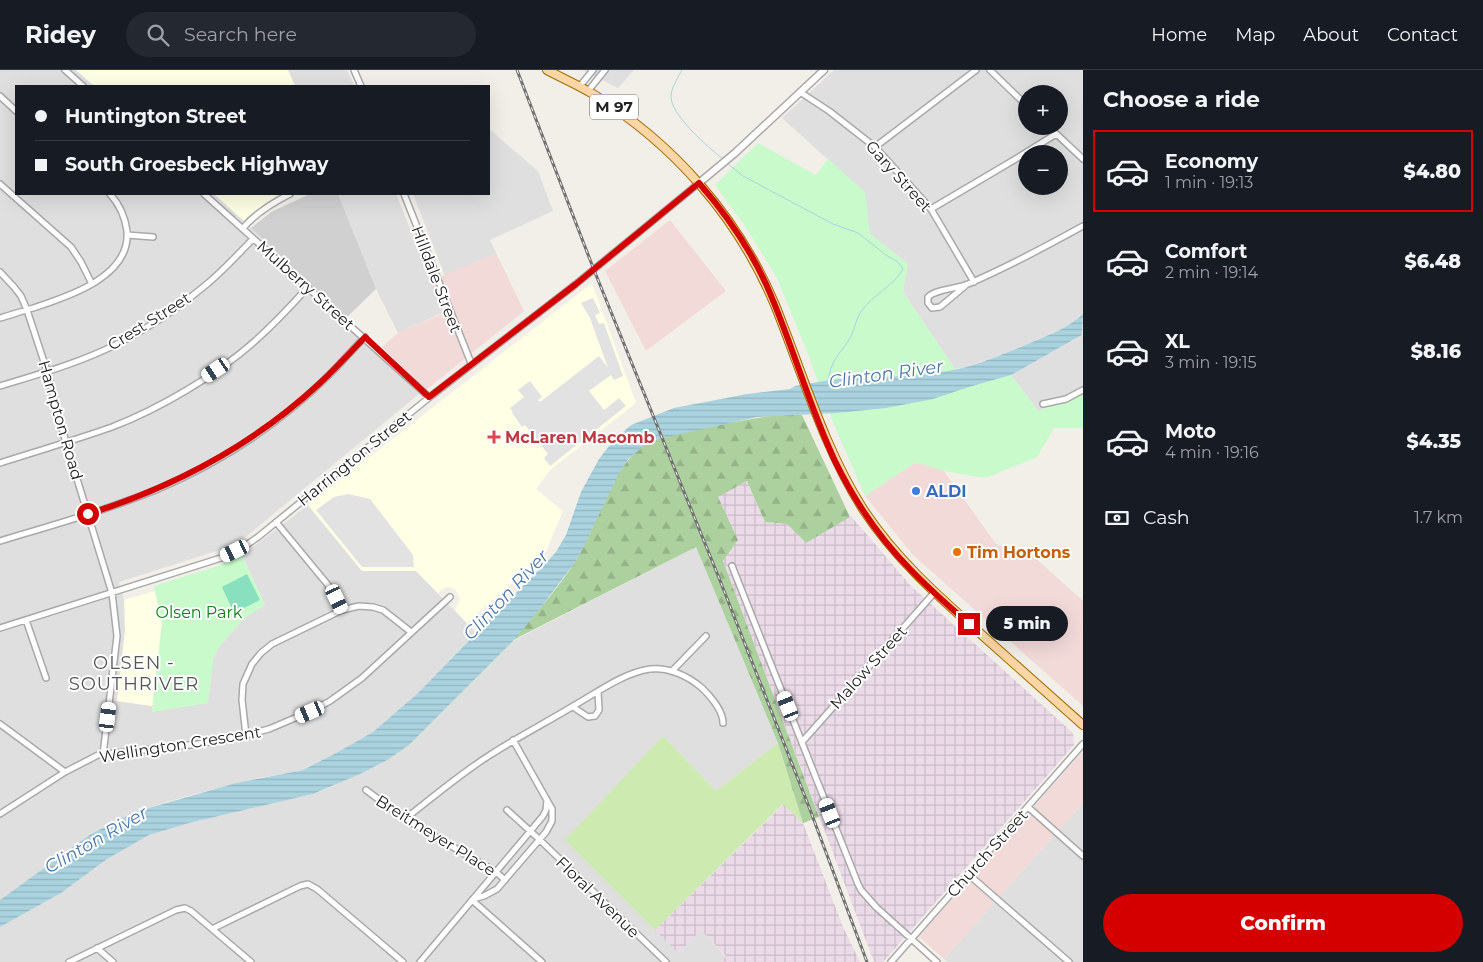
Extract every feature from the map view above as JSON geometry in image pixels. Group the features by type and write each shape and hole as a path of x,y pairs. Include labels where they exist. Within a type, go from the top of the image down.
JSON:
{"main road":[{"name":"M 97","path":"547,70 580,86 610,105 657,140 690,172 727,218 756,264 775,306 818,421 841,472 865,512 894,551 934,593 1083,725"}],"street":[{"path":"65,70 82,85"},
{"path":"354,70 361,85"},
{"path":"580,86 593,70"},
{"path":"588,91 605,70"},
{"name":"Harrington Street","path":"0,628 224,557 242,548 429,397 576,284 718,168 824,70"},
{"path":"875,147 976,70"},
{"path":"990,70 1018,97"},
{"name":"Gary Street","path":"800,92 829,111 875,147 931,209 974,282"},
{"path":"0,96 15,110"},
{"path":"931,209 1054,135"},
{"path":"1057,135 1083,159"},
{"path":"0,184 71,247 92,284"},
{"path":"0,318 63,298 92,284 109,272 119,261 127,235 126,223 121,208 111,195"},
{"name":"Mulberry Street","path":"205,195 365,337 429,397"},
{"path":"243,228 267,207 288,195"},
{"name":"Hilldale Street","path":"404,195 471,364"},
{"path":"965,286 940,307 932,308 928,303 928,297 932,294 974,282 1083,226"},
{"path":"127,235 153,237"},
{"name":"Crest Street","path":"0,386 47,372 114,345 160,319 206,285 253,238"},
{"name":"Hampton Road","path":"0,272 14,287 27,310 112,593 117,636 104,754"},
{"path":"0,463 66,443 113,426 156,407 205,377 253,343 308,287"},
{"path":"0,541 128,501 193,472 238,447 271,424 305,396 365,337"},
{"path":"1042,404 1066,399 1083,390"},
{"path":"276,522 328,585 342,610"},
{"path":"732,566 861,890 876,907 937,962"},
{"name":"Malow Street","path":"802,742 934,593"},
{"name":"Wellington Crescent","path":"0,814 92,757 246,736 270,729 310,712 330,701 362,678 450,597"},
{"path":"246,736 242,692 247,674 252,664 272,644 342,610 359,606 378,609 388,613 411,632"},
{"path":"26,620 46,678"},
{"path":"672,671 706,636"},
{"path":"405,819 466,772 514,740 617,681 641,672 659,669 672,671 689,678 703,689 720,710 723,723"},
{"path":"573,707 588,717 595,716 599,710 598,692"},
{"path":"0,724 65,772"},
{"path":"472,900 490,894 497,889 550,826 552,809 514,740"},
{"name":"Church Street","path":"891,962 1083,744"},
{"name":"Breitmeyer Place","path":"366,790 405,819 496,872 505,880"},
{"path":"420,962 545,813 547,800"},
{"path":"1028,808 1083,856"},
{"name":"Floral Avenue","path":"507,810 666,962"},
{"path":"968,874 1069,962"},
{"path":"212,929 300,886 308,884 317,888 403,962"},
{"path":"472,900 542,962"},
{"path":"69,962 179,909 185,908 191,910 251,962"},
{"path":"97,948 113,962"}],"shaded area":[{"path":"0,70 76,70 93,85 15,85 15,195 215,195 245,222 419,394 248,535 226,548 119,582 126,610 117,701 152,706 152,711 208,703 213,659 219,647 245,617 265,605 242,555 308,505 362,571 416,571 476,633 418,693 373,732 338,752 303,770 253,779 135,812 91,834 0,900"},
{"path":"76,70 288,70 295,85 93,85"},
{"path":"288,70 347,70 354,85 295,85"},
{"path":"582,70 634,70 618,88"},
{"path":"834,70 1083,70 1083,314 1073,323 1046,336 1001,355 955,369 903,292 908,264 870,234 864,192 782,118"},
{"path":"490,130 538,171 553,211 490,240 496,253 445,276 413,195 490,195"},
{"path":"215,195 278,195 250,215 244,221"},
{"path":"308,195 338,195 376,289 346,318 251,228 271,212"},
{"path":"338,195 396,195 444,312 398,333 376,289"},
{"path":"670,220 726,291 646,351 605,271"},
{"path":"496,253 524,311 426,390 382,347 398,333 444,313 431,281"},
{"name":"McLaren Macomb","path":"592,283 636,403 550,470 536,489 563,511 546,552 467,623 455,610 460,599 455,589 448,587 438,593 416,571 362,571 308,505"},
{"path":"593,298 600,313 595,315 599,324 604,323 623,376 614,380 611,375 589,391 604,410 619,398 626,406 550,466 544,458 548,454 525,425 522,427 510,408 524,397 518,390 530,381 542,397 538,400 540,402 599,356 608,368 590,318 581,303"},
{"path":"1083,335 1083,390 1052,402 1039,412 1011,375"},
{"path":"916,462 944,471 996,544 1032,555 1083,601 1083,706 913,555 865,496"},
{"path":"747,481 765,522 787,524 806,543 851,516 911,586 1073,733 1074,745 883,962 874,962 723,561 738,540 717,497"},
{"path":"348,494 370,499 413,555 414,567 362,567 316,510 334,497"},
{"path":"696,547 778,743 716,791 663,736 679,952 701,930 726,957 721,962 0,962 0,927 61,893 107,858 149,835 189,823 313,794 389,759 409,745 513,641"},
{"path":"155,591 162,623 152,706 117,701 125,631 124,600"},
{"path":"1083,751 1083,803 944,959 919,937"},
{"path":"1083,803 1083,962 947,962 944,959"},
{"path":"784,804 803,823 843,927 860,962 721,962 726,956 701,930 678,953 655,930"}],"green space":[{"path":"758,143 816,175 828,159 865,192 870,234 908,264 903,292 969,387 1011,375 1039,412 1052,402 1083,390 1083,428 1054,428 1037,457 986,478 944,471 916,462 865,496 832,420 777,278 745,226 715,185"},
{"path":"802,415 850,517 806,543 787,524 765,522 747,481 718,497 738,540 723,561 819,817 803,823 778,743 696,547 513,640 562,581 584,546 612,484 631,457 643,446 656,439 671,435 742,420"},
{"name":"Olsen Park","path":"242,555 265,605 245,617 219,647 213,659 208,703 152,712 162,623 154,586 215,567"},
{"path":"247,574 260,600 234,613 222,587"},
{"path":"663,736 716,791 778,743 803,823 783,804 655,930 565,840"}],"water":[{"name":"Clinton River","path":"1083,314 1082,335 1011,375 933,399 886,408 837,413 757,417 654,440 629,458 619,473 576,561 542,606 513,641 409,745 389,759 360,774 313,794 189,823 149,835 107,859 61,893 0,927 0,900 91,834 135,812 236,783 303,770 373,732 418,693 556,552 566,535 581,492 599,459 613,441 631,425 674,408 747,394 790,389 795,386 828,380 916,375 966,367 1051,334"}],"waterway":[{"path":"682,70 675,82 671,95 672,103 691,130 723,159"},
{"name":"Clinton River","path":"727,163 743,176 833,224 858,233 898,262 903,269 895,280 872,300 858,316 850,338 833,363 828,382"}],"railway":[{"path":"517,70 594,270 719,578 809,807 867,962"}],"place":[{"name":"McLaren Macomb","path":"494,437"},
{"name":"ALDI","path":"916,491"},
{"name":"Tim Hortons","path":"957,552"}],"district":[{"name":"OLSEN - SOUTHRIVER","path":"134,673"}],"route":[{"path":"88,514 186,476 238,447 271,424 305,396 365,337 429,397 576,284 699,183 737,232 766,284 818,421 850,489 894,551 934,593 969,624"}]}
